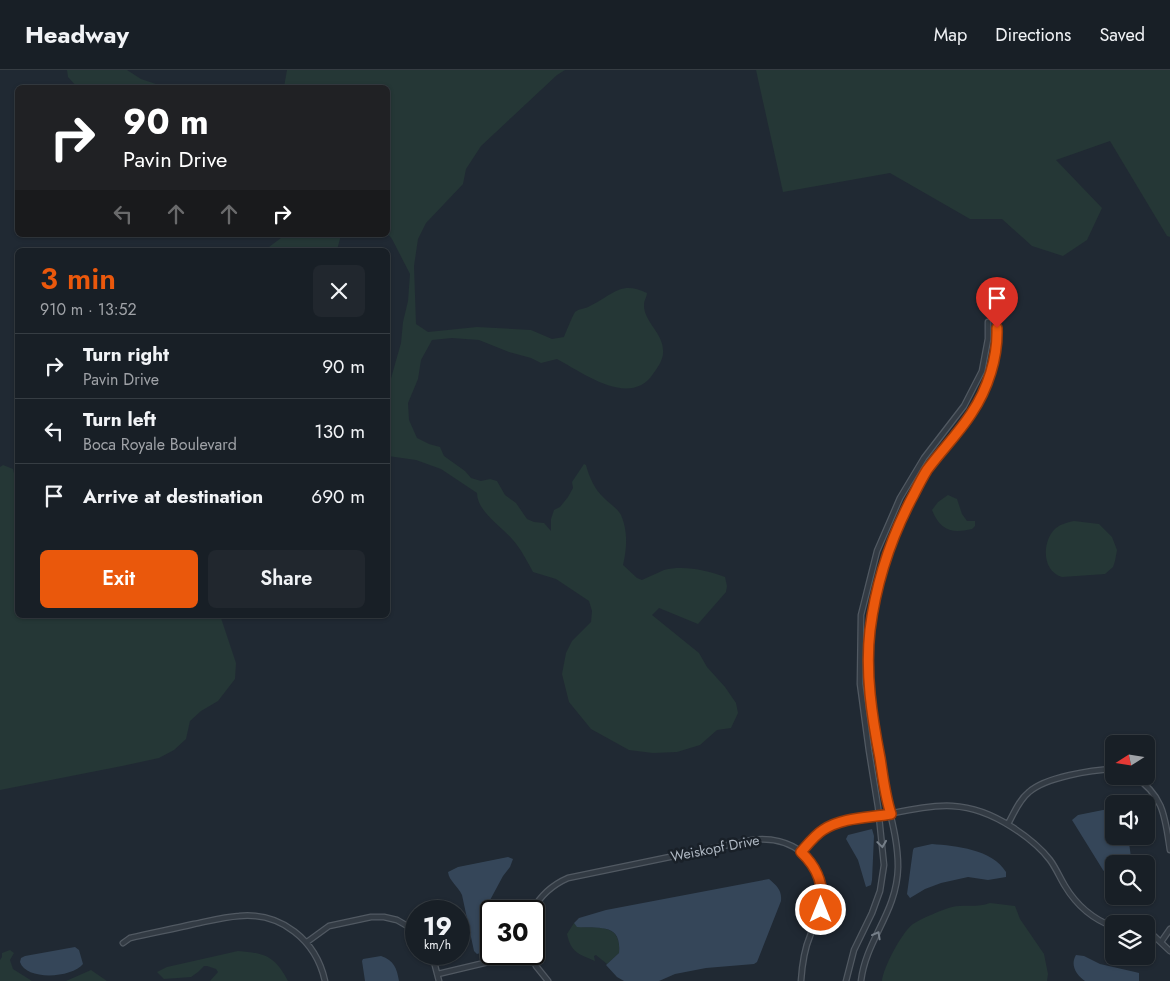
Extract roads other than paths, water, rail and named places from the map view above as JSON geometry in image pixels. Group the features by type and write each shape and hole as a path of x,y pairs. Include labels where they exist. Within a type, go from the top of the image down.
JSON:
{"street":[{"path":"846,981 854,950 872,913 882,882 884,856 860,684 861,615 877,551 900,498 924,458 964,406 982,371 988,339 988,322"},
{"path":"861,981 869,950 888,914 898,873 898,852 870,694 870,630 876,600 891,546 902,516 926,471 972,413 985,387 991,372 997,341 996,322"},
{"path":"1008,824 1017,806 1028,793 1038,786 1050,780 1105,770"},
{"path":"1146,785 1155,794 1162,806 1170,850"},
{"path":"801,852 815,836 830,826 843,822 928,806 960,806 976,809 994,816 1024,835 1050,860 1065,886 1086,912 1105,923"},
{"name":"Weiskopf Drive","path":"539,900 560,881 575,876 761,839 784,842 801,852 808,859 818,874 821,884 822,901 818,918 804,953 801,981"},
{"path":"123,943 130,938 230,917 248,915 265,917 298,933 307,942 318,960 325,981"},
{"path":"307,942 329,926 371,917 390,918 405,924"},
{"path":"1161,942 1170,929"},
{"path":"1155,937 1170,952"},
{"path":"438,974 480,964"},
{"path":"435,965 439,981"},
{"path":"536,965 548,981"}],"water":[{"path":"1105,810 1105,845 1129,845 1131,855 1105,855 1105,872 1072,820 1078,815"},
{"path":"872,829 874,836 872,880 871,885 866,887 858,860 846,839 848,835"},
{"path":"932,844 973,850 992,858 1006,872 1006,877 988,880 968,877 941,883 925,889 910,898 907,894 913,850 914,848"},
{"path":"508,857 513,859 490,900 480,900 480,953 477,954 474,951 470,932 470,900 463,900 448,872 458,867"},
{"path":"769,879 781,894 781,901 757,962 754,964 706,968 675,974 659,981 624,981 617,977 606,965 619,953 617,936 607,929 577,927 574,923 579,918 606,910"},
{"path":"75,947 79,950 83,964 77,969 60,975 40,975 24,968 20,962 21,958 25,956"},
{"path":"1076,955 1084,956 1100,964 1139,973 1139,981 1085,981 1075,970 1074,959"},
{"path":"381,956 389,960 394,966 399,981 365,981 363,959"}]}
